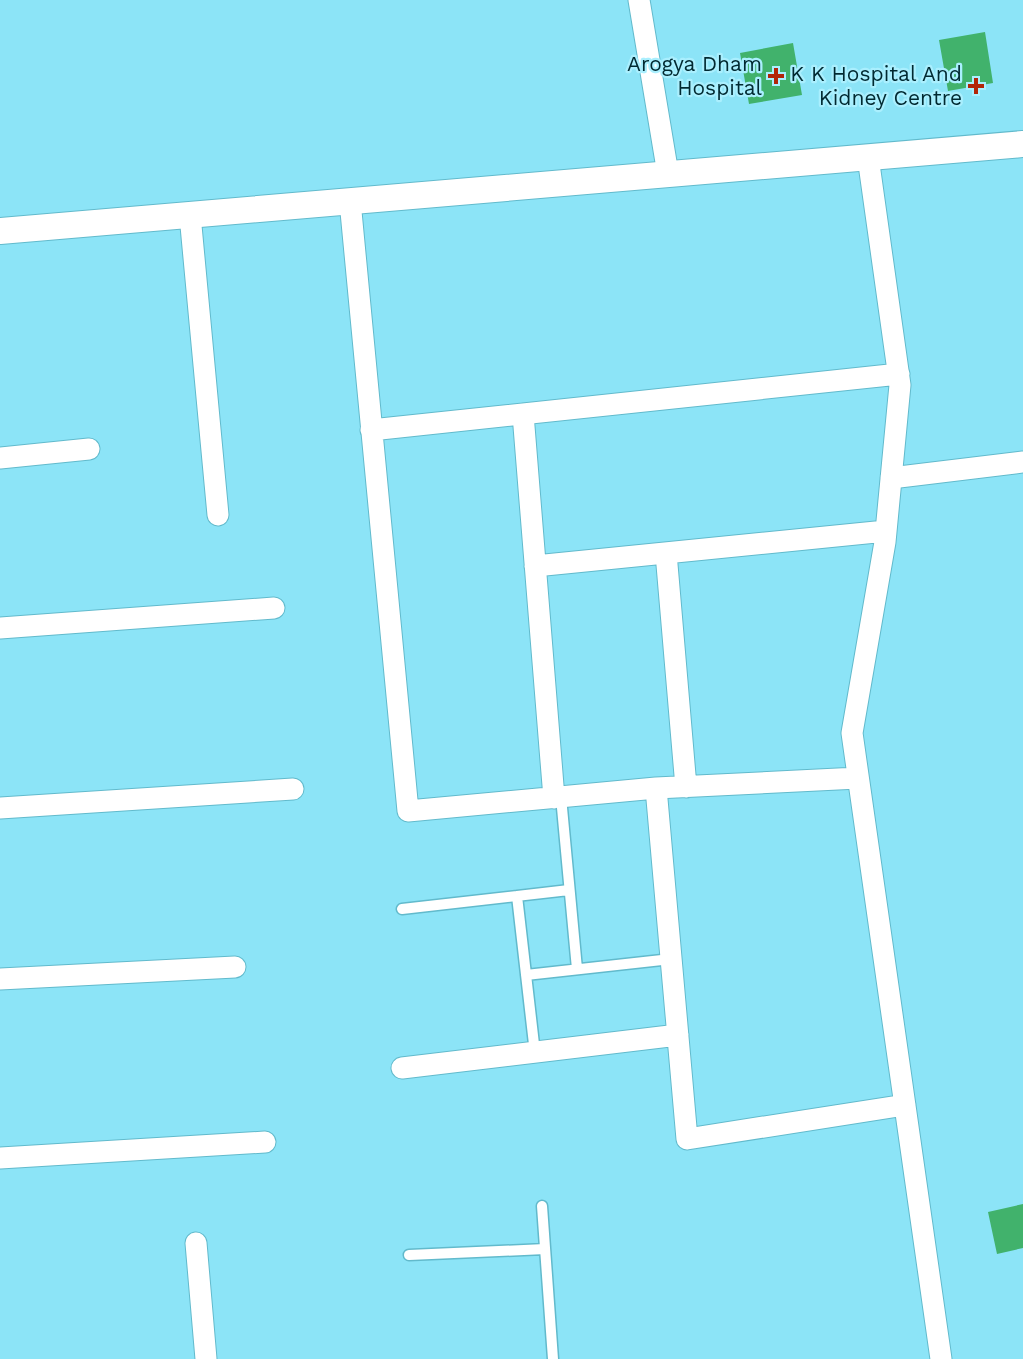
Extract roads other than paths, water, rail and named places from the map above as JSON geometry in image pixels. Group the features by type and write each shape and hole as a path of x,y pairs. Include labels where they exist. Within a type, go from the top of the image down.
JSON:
{"street":[{"path":"639,0 668,174"},
{"path":"0,231 1023,144"},
{"path":"868,157 900,385 886,531 852,734 941,1359"},
{"path":"350,201 408,811 656,788 858,778"},
{"path":"190,215 218,515"},
{"path":"371,430 899,374"},
{"path":"523,414 535,566 558,797"},
{"path":"0,458 89,449"},
{"path":"891,478 1023,462"},
{"path":"535,566 886,531"},
{"path":"666,553 686,787"},
{"path":"0,628 274,608"},
{"path":"656,788 687,1139 905,1105"},
{"path":"0,808 293,789"},
{"path":"0,979 235,967"},
{"path":"402,1068 678,1035"},
{"path":"0,1158 265,1142"},
{"path":"196,1242 206,1359"}],"lane":[{"path":"558,797 577,969"},
{"path":"402,909 569,891"},
{"path":"517,896 535,1053"},
{"path":"526,975 671,959"},
{"path":"542,1206 553,1359"},
{"path":"409,1255 546,1249"}],"place":[{"name":"Arogya Dham Hospital","path":"776,76"},
{"name":"K K Hospital And Kidney Centre","path":"976,86"}]}
